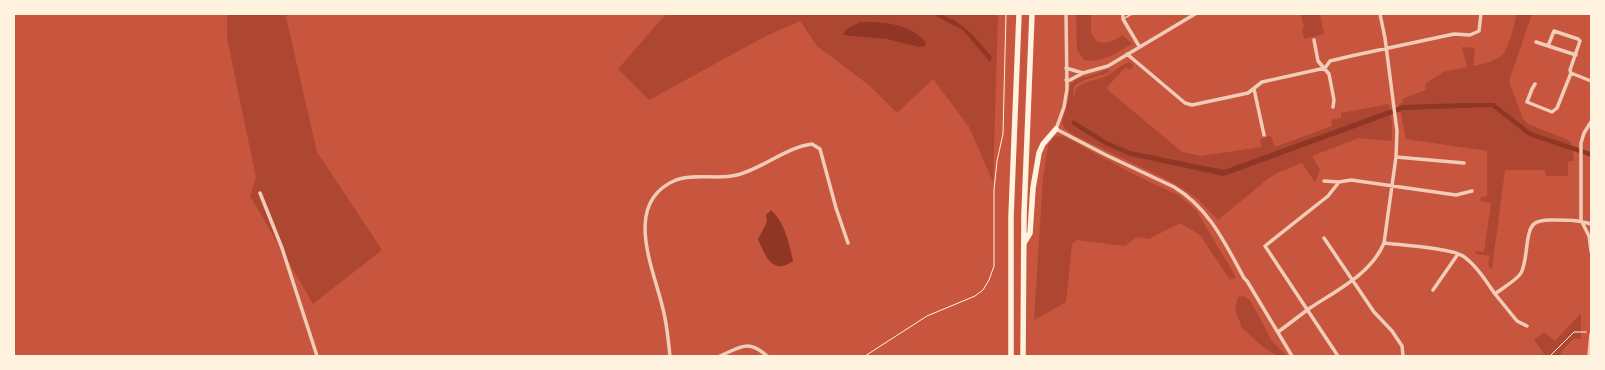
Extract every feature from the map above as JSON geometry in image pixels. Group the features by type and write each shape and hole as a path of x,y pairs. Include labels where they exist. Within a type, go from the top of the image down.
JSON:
{"highway":[{"path":"1011,356 1011,217 1019,14"},
{"path":"1023,356 1023,245 1032,14"},
{"path":"1023,245 1030,233 1035,172 1039,153 1043,144 1056,129"}],"street":[{"path":"1066,14 1065,102 1056,129 1106,155 1174,186 1192,200 1212,221 1244,278 1292,356"},
{"path":"1123,14 1123,19 1139,46"},
{"path":"1066,80 1070,80 1082,73 1108,66 1139,46 1195,14"},
{"path":"1278,332 1307,310 1352,280 1375,260 1384,243 1396,157 1396,121 1385,49 1385,38 1380,14"},
{"path":"1127,54 1185,102 1192,105 1248,93 1262,82 1325,68 1330,62 1454,34 1470,36 1479,31 1481,14"},
{"path":"1535,84 1527,102 1552,112 1557,108 1571,73 1570,70 1580,41 1554,31 1548,46"},
{"path":"1314,40 1318,61 1325,68 1328,74 1334,100 1333,107"},
{"path":"1536,42 1576,55"},
{"path":"1066,68 1082,73"},
{"path":"1571,73 1591,81"},
{"path":"1254,89 1264,135"},
{"path":"1591,122 1584,133 1581,143 1581,220 1589,236 1591,251"},
{"path":"670,356 666,321 650,259 645,223 647,211 651,201 659,192 676,181 683,178 737,175 756,168 799,146 812,144 820,149 838,216 848,243"},
{"path":"1396,157 1464,163"},
{"path":"1324,181 1340,182 1351,180 1456,195 1472,191"},
{"path":"1338,356 1265,246 1328,196 1340,182"},
{"path":"260,193 282,248 317,356"},
{"path":"1495,294 1520,275 1524,266 1530,229 1535,223 1542,220 1581,220 1591,224"},
{"path":"1324,238 1374,312 1392,331 1402,346 1403,356"},
{"path":"1384,243 1449,251 1467,259 1517,321 1527,326"},
{"path":"1432,290 1458,254"},
{"path":"1589,356 1591,333"},
{"path":"720,356 744,345 755,346 767,356"}],"lane":[{"path":"1123,19 1132,14"}],"path":[{"path":"865,356 927,316 975,296 983,290 994,266 994,190 997,161 1003,134 1006,14"},
{"path":"1550,356 1574,332 1591,333"}],"shaded area":[{"path":"227,14 289,14 286,17 317,152 382,250 313,304 250,196 256,178 227,38"},
{"path":"666,14 998,14 993,182 969,127 933,79 897,113 870,86 817,46 800,21 766,36 649,100 618,69"},
{"path":"932,14 950,18 966,29 992,57 990,62 963,30"},
{"path":"1076,14 1091,14 1091,32 1097,42 1111,42 1123,35 1132,44 1103,59 1091,61 1084,60 1077,50"},
{"path":"1301,14 1320,14 1324,34 1304,39 1302,29 1304,28"},
{"path":"1516,14 1532,14 1509,81 1523,119 1528,124 1571,142 1574,161 1568,161 1568,176 1546,176 1545,170 1505,170 1492,269 1488,264 1490,256 1476,254 1475,251 1484,252 1491,203 1480,201 1481,197 1487,196 1487,151 1406,139 1399,104 1403,103 1402,99 1426,90 1425,84 1443,72 1467,67 1462,47 1475,48 1473,66 1497,59 1505,51 1515,22"},
{"path":"860,22 887,23 905,28 920,36 926,43 925,46 919,47 887,39 843,35 846,29"},
{"path":"1129,62 1134,65 1130,70 1126,67 1107,87 1108,90 1182,152 1201,156 1261,147 1260,139 1271,136 1275,147 1332,126 1331,120 1341,118 1341,113 1389,104 1392,125 1392,141 1359,138 1312,156 1320,170 1315,182 1302,163 1277,173 1269,178 1218,220 1199,200 1182,188 1076,136 1065,129 1062,123 1068,101 1070,85 1076,79 1093,75 1108,69 1110,72 1078,83 1074,86 1073,95 1075,95 1076,88 1080,85 1108,75"},
{"path":"1494,103 1531,132 1591,152 1591,157 1529,136 1492,107 1404,110 1224,176 1130,156 1105,145 1071,124 1073,120 1107,141 1130,151 1224,170 1403,105"},
{"path":"1063,136 1133,174 1178,195 1196,210 1236,277 1230,280 1200,235 1180,223 1149,239 1137,237 1125,246 1077,240 1072,244 1066,302 1034,320 1043,178 1048,146 1054,137"},
{"path":"771,210 780,221 790,247 793,261 786,265 780,266 770,262 758,239 767,222 766,215"},
{"path":"1243,296 1250,300 1272,341 1287,356 1278,356 1264,348 1242,328 1235,309 1238,297"},
{"path":"1581,313 1581,339 1573,339 1563,350 1560,356 1542,356 1544,353 1534,340 1544,332 1555,341"}]}
